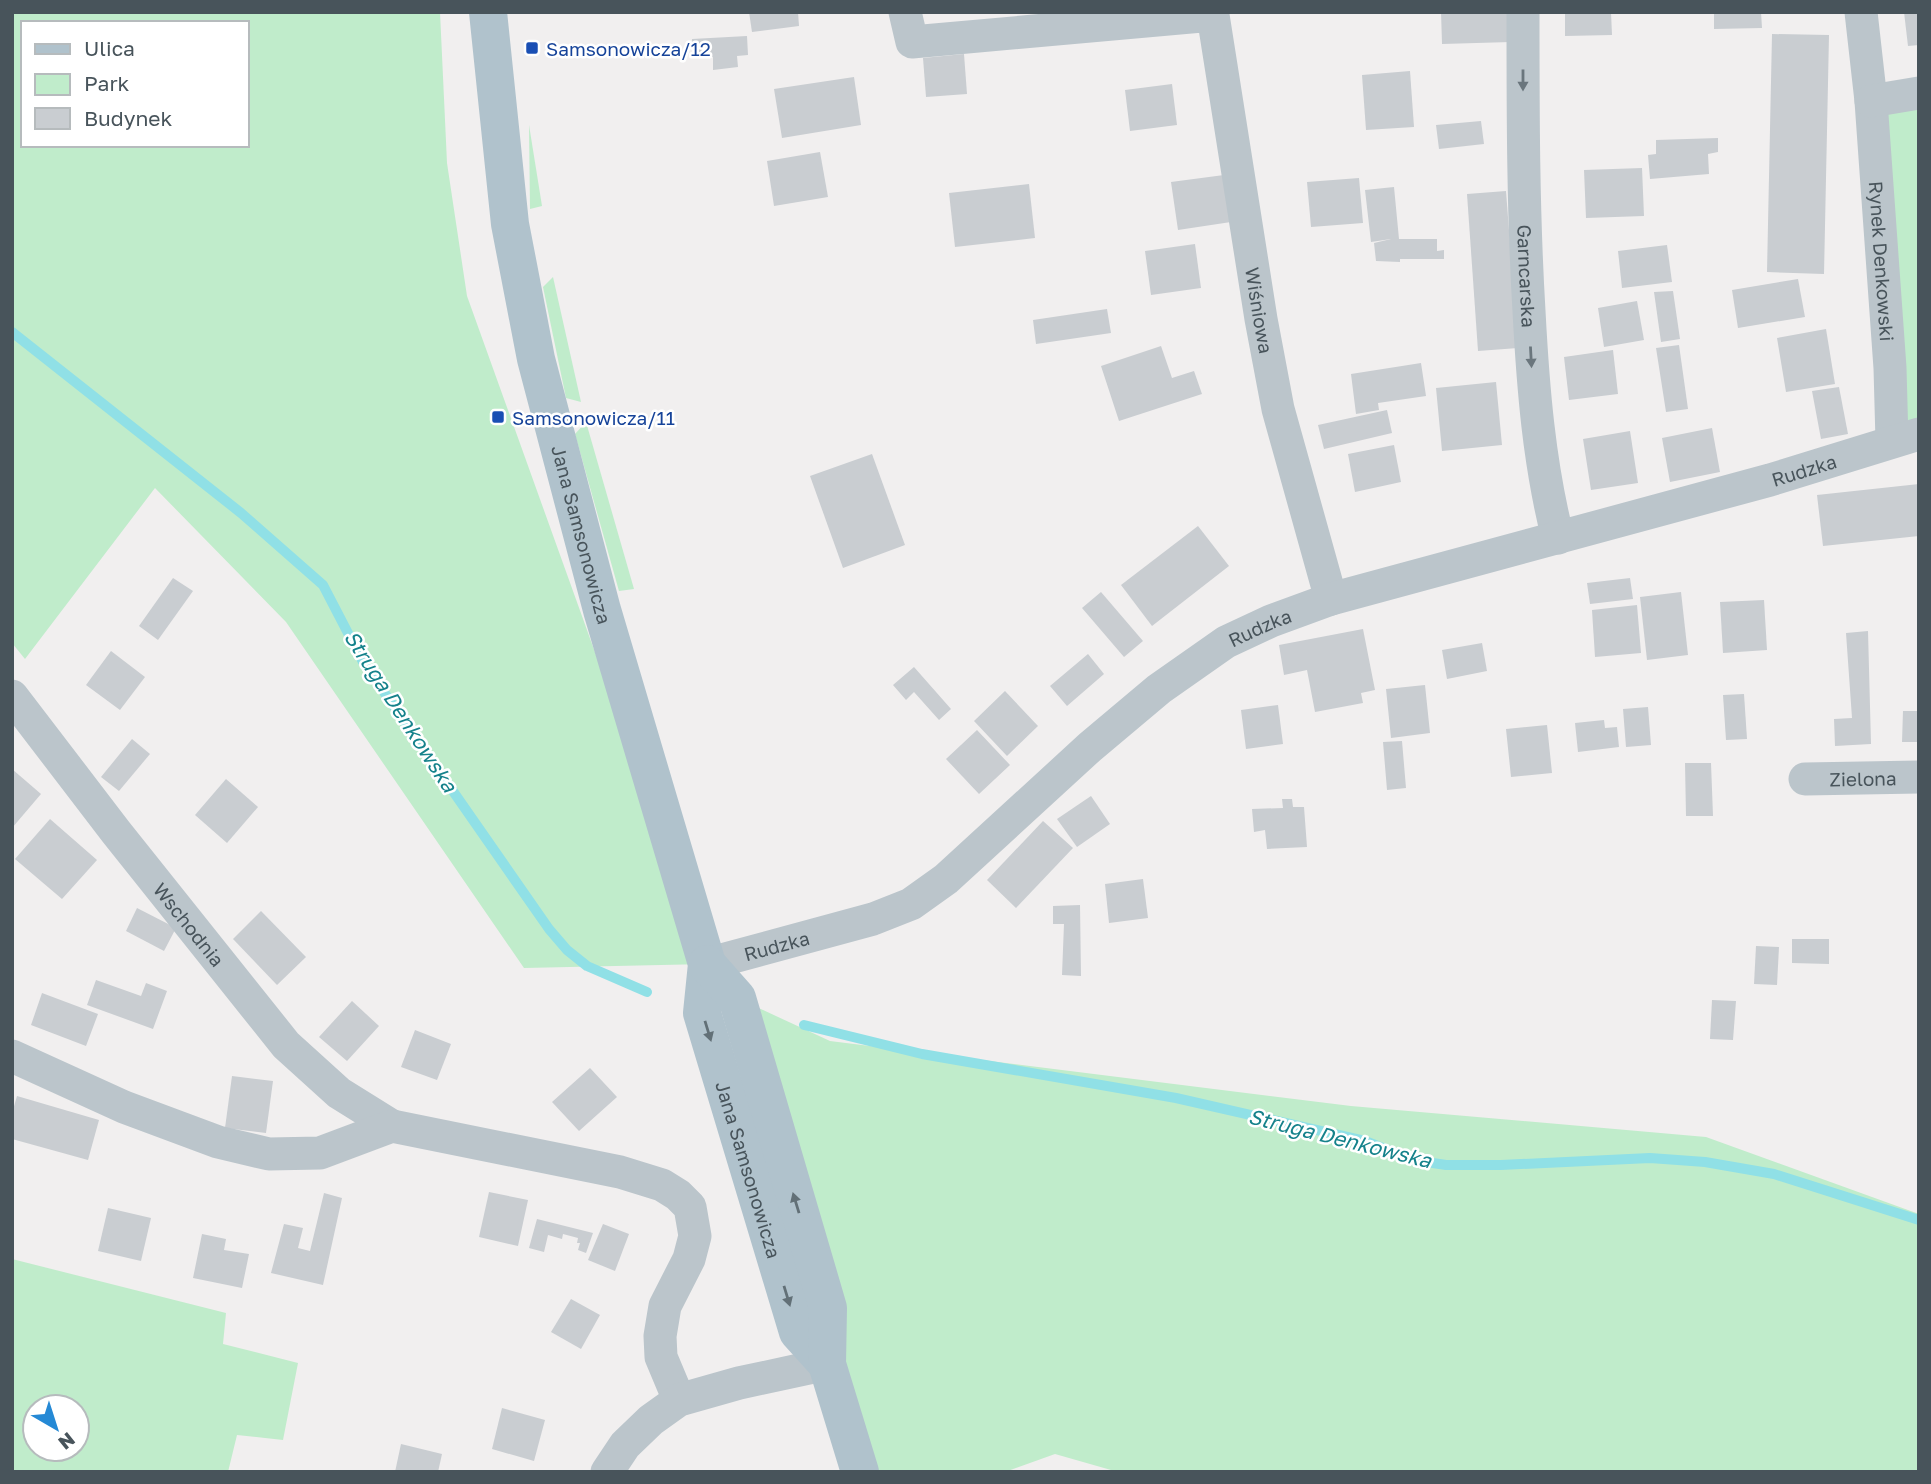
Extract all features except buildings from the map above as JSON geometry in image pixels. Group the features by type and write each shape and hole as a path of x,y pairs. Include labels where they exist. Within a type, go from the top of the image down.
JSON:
{"main road":[{"name":"Jana Samsonowicza","path":"488,12 510,224 536,359 602,610 707,964 702,1013 798,1332 827,1364 860,1472"}],"street":[{"name":"Wiśniowa","path":"905,12 912,43 1224,14 1261,319 1276,396 1331,599"},
{"name":"Garncarska","path":"1523,12 1524,216 1533,383 1550,506 1558,538"},
{"name":"Rynek Denkowski","path":"1861,12 1871,101 1890,368 1905,437"},
{"path":"1871,101 1919,93"},
{"name":"Rudzka","path":"707,964 873,919 911,904 946,879 1090,747 1159,689 1226,642 1271,621 1331,599 1770,480 1905,437"},
{"name":"Wschodnia","path":"12,696 116,832 286,1045 338,1093 392,1126 620,1172 662,1185 690,1207 695,1236 689,1259 665,1306 660,1336 661,1357 679,1400"},
{"name":"Zielona","path":"1805,779 1919,777"},
{"path":"12,1056 124,1107 218,1142 269,1154 320,1153 392,1126"},
{"path":"607,1472 651,1420 679,1400 739,1383 827,1364"}],"green space":[{"path":"12,12 440,12 447,163 467,296 707,964 524,968 286,622 155,488 25,659 12,643"},
{"path":"1919,93 1919,434 1892,441 1871,101"},
{"path":"529,125 542,206 530,209"},
{"path":"553,277 581,402 566,398 543,287"},
{"path":"586,422 634,589 619,591 575,434"},
{"path":"737,998 830,1041 1351,1106 1706,1137 1919,1214 1919,1472 1118,1472 1055,1454 1005,1472 860,1472"},
{"path":"12,1259 226,1313 223,1344 298,1363 283,1440 237,1435 228,1472 12,1472"}],"waterway":[{"name":"Struga Denkowska","path":"12,332 241,513 323,585 363,662 549,929 567,950 587,966 647,992"},
{"name":"Struga Denkowska","path":"804,1025 922,1054 1176,1098 1365,1141 1413,1160 1446,1165 1650,1158 1705,1162 1774,1174 1919,1220"}],"place":[{"name":"Samsonowicza/12","path":"532,48"},
{"name":"Samsonowicza/11","path":"498,417"}]}
